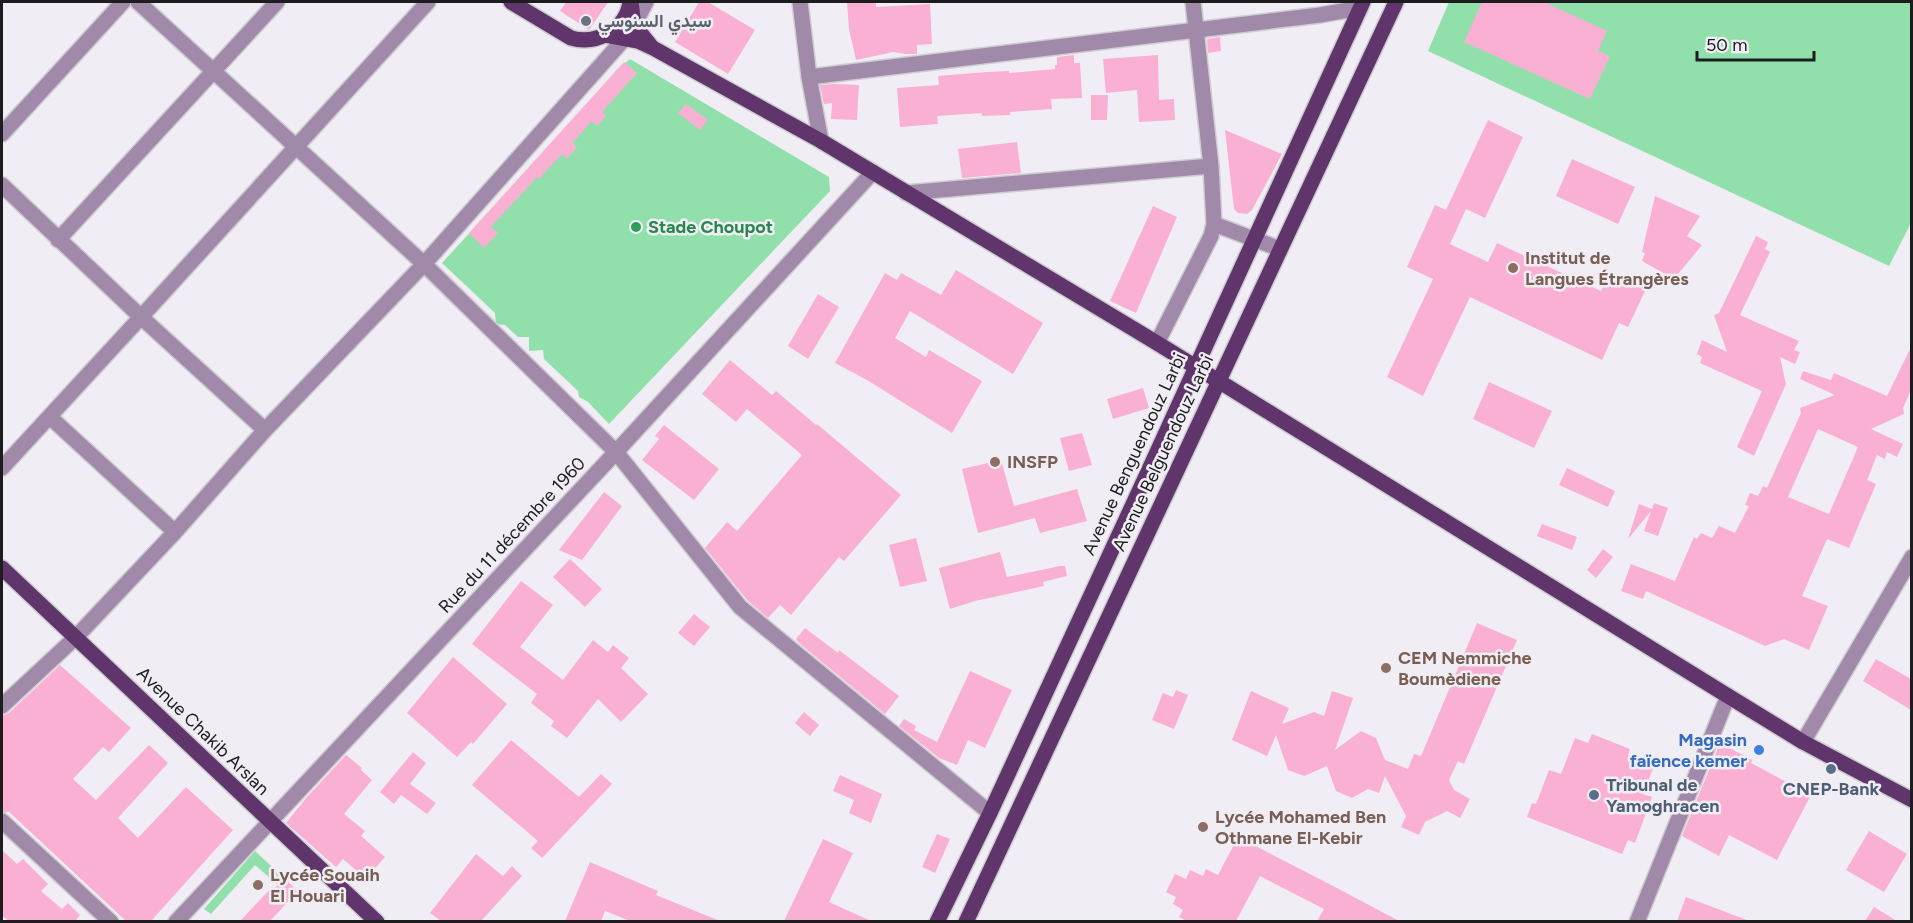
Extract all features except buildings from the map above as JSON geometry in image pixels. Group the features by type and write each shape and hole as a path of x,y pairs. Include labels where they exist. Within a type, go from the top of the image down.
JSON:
{"main road":[{"path":"511,2 571,38 581,41 593,40 613,31 622,21 631,2"},
{"path":"631,2 634,25 653,48"},
{"name":"Avenue Belguendouz Larbi","path":"966,921 1396,2"},
{"name":"Avenue Benguendouz Larbi","path":"937,921 990,813 1361,5"},
{"path":"605,35 625,38 653,48 821,141 1196,367 1803,742 1911,800"},
{"name":"Avenue Chakib Arslan","path":"2,568 377,921"}],"street":[{"path":"2,134 123,2"},
{"path":"138,2 424,264 616,452 740,607 990,813"},
{"path":"58,240 277,2"},
{"path":"2,468 428,2"},
{"path":"2,706 76,637 175,532 265,430 424,264 625,38 646,2"},
{"path":"800,2 809,77 821,141"},
{"path":"1156,343 1211,236 1214,224 1211,166 1193,2"},
{"path":"809,77 1320,15 1361,5"},
{"path":"906,193 1211,166"},
{"name":"Rue du 11 décembre 1960","path":"176,921 616,452 873,172"},
{"path":"2,185 141,318 265,430"},
{"path":"1214,224 1280,249"},
{"path":"50,417 175,532"},
{"path":"1803,742 1911,557"},
{"path":"1637,921 1728,696"},
{"path":"2,821 111,921"}],"green space":[{"path":"1449,2 1911,2 1911,223 1889,266 1428,51"},
{"name":"Stade Choupot","path":"630,59 829,177 830,191 609,424 588,402 579,397 578,391 544,359 543,350 529,351 529,337 518,337 505,325 496,324 495,313 442,263 612,78 616,70"},
{"path":"255,851 284,878 278,885 255,865 211,914 204,909"}],"place":[{"name":"سيدي السنوسي","path":"586,21"},
{"name":"Stade Choupot","path":"636,227"},
{"name":"Institut de Langues Étrangères","path":"1513,268"},
{"name":"INSFP","path":"995,462"},
{"name":"CEM Nemmiche Boumèdiene","path":"1386,668"},
{"name":"Magasin faïence kemer","path":"1759,750"},
{"name":"CNEP-Bank","path":"1831,769"},
{"name":"Tribunal de Yamoghracen","path":"1594,795"},
{"name":"Lycée Mohamed Ben Othmane El-Kebir","path":"1203,827"},
{"name":"Lycée Souaih El Houari","path":"258,885"}]}
